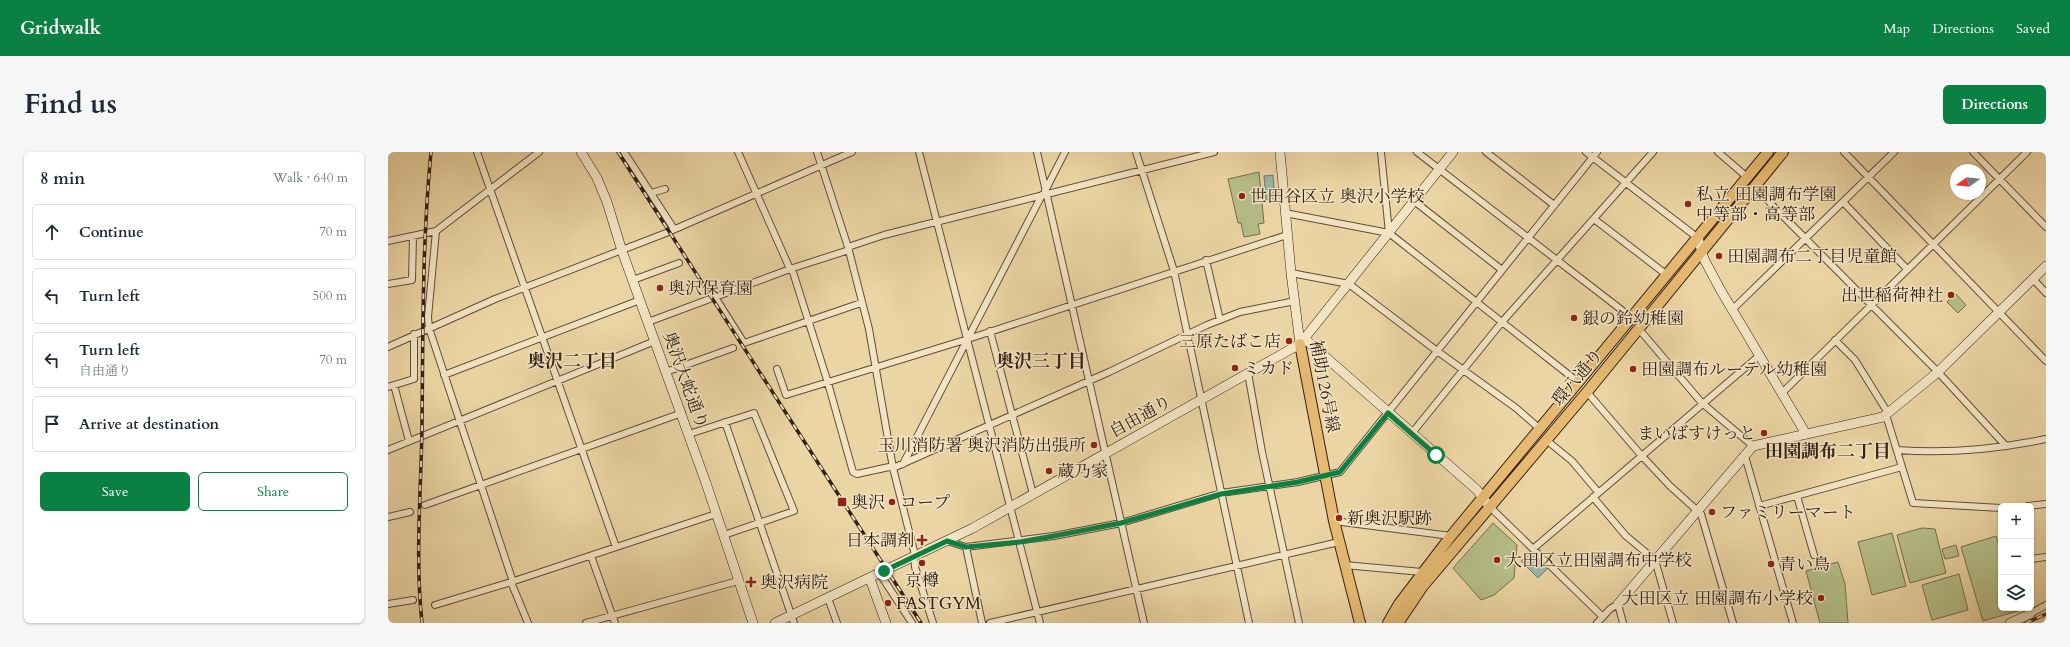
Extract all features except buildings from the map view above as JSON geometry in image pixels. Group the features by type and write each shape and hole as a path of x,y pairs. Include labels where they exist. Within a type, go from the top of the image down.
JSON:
{"main road":[{"name":"環八通り","path":"1388,623 1399,604 1422,572 1483,496 1768,152"},
{"name":"環八通り","path":"1398,623 1423,586 1545,438 1586,392 1783,152"},
{"name":"補助126号線","path":"1303,341 1325,476 1334,521 1360,623"}],"street":[{"path":"477,152 616,547"},
{"path":"388,241 436,231 539,152"},
{"name":"奥沢大蛇通り","path":"580,152 597,178 605,197 622,251 682,413 753,623"},
{"path":"624,152 674,229"},
{"path":"738,152 791,269 828,383 852,472 857,474 889,467 893,468 903,464 1088,380 1187,333 1240,312 1294,301"},
{"path":"818,152 821,166 848,248 861,303 869,329 893,468 916,567 933,623"},
{"path":"388,347 414,334 524,287 622,251 852,152"},
{"path":"919,152 1040,623"},
{"path":"1037,152 1044,194 1106,453 1144,623"},
{"path":"903,464 1065,152"},
{"path":"1136,152 1174,271 1249,623"},
{"path":"648,322 884,235 1214,152"},
{"name":"補助126号線","path":"1280,152 1294,301 1303,341"},
{"path":"1381,152 1390,233"},
{"path":"1417,152 1632,318"},
{"name":"自由通り","path":"775,623 792,619 828,598 947,541 1011,507 1303,341 1453,152"},
{"path":"1486,152 1554,205"},
{"path":"1586,152 1595,154 1626,182 1698,238 1704,259 1806,434"},
{"path":"1412,433 1462,369 1502,322 1653,152"},
{"path":"1718,152 1747,177"},
{"path":"1844,152 2046,361"},
{"path":"1733,309 1894,152"},
{"path":"1973,152 2046,227"},
{"path":"1782,393 2027,152"},
{"path":"947,541 966,547 1020,542 1121,523 1221,494 1325,476 1340,472 1595,154"},
{"path":"1755,185 1938,372 2006,446"},
{"path":"650,193 665,189"},
{"path":"1414,200 1502,270"},
{"path":"1843,202 1908,269"},
{"path":"1285,213 1390,233 1578,382"},
{"path":"1594,219 1667,275"},
{"path":"436,231 428,317 429,328 482,485 512,582 528,623"},
{"path":"777,369 786,395 968,339 1071,304 1287,235"},
{"path":"388,284 412,280 413,236"},
{"path":"1206,260 1220,320"},
{"path":"633,280 679,263"},
{"path":"1597,623 1618,604 1753,446 1887,414 1938,372 2046,266"},
{"path":"1291,273 1349,284 1437,351 1516,408 1540,429"},
{"path":"2032,280 2046,293"},
{"path":"715,297 744,343 861,303"},
{"path":"444,375 640,300"},
{"path":"1638,328 1702,403 1753,446"},
{"path":"990,331 1033,494"},
{"path":"410,441 391,386 414,379 414,334"},
{"path":"1835,340 1856,360 1887,414 1913,503 1998,508"},
{"path":"388,450 655,341"},
{"path":"1303,341 1412,433 1483,496 1489,506 1534,548 1603,617"},
{"path":"666,372 733,348"},
{"path":"1534,548 1702,403 1760,356"},
{"path":"1248,373 1269,486 1299,623"},
{"path":"1586,392 1641,455 1670,486 1698,510 1702,516 1733,623"},
{"path":"689,434 754,412 794,511 724,535"},
{"path":"425,505 682,413"},
{"path":"725,422 792,619"},
{"path":"1545,438 1572,461 1598,492"},
{"path":"1898,450 1945,451 2006,446 2046,439"},
{"path":"1744,456 1793,623"},
{"path":"1759,506 1902,467"},
{"path":"1798,496 1814,555"},
{"path":"1593,497 1626,536 1655,560 1674,623"},
{"path":"2034,505 2046,504"},
{"path":"388,517 410,512"},
{"path":"435,605 512,582 716,514"},
{"path":"1334,521 1451,536"},
{"path":"990,623 1339,542"},
{"path":"966,547 982,623"},
{"path":"591,556 615,623"},
{"path":"2034,559 2046,557"},
{"path":"1344,565 1422,572"},
{"path":"880,574 912,623"},
{"path":"870,579 886,623"},
{"path":"586,623 738,581"},
{"path":"828,598 837,623"},
{"path":"388,604 413,600"},
{"path":"1618,604 1623,623"},
{"path":"2034,609 2046,605"},
{"path":"2010,623 2029,611"}],"green space":[{"path":"1259,172 1264,223 1258,224 1260,234 1244,237 1241,223 1238,223 1228,179"},
{"path":"1956,294 1966,305 1958,313 1947,302"},
{"path":"1493,523 1517,545 1514,578 1494,595 1481,600 1453,568"},
{"path":"1922,528 1935,529 1946,573 1910,583 1897,535"},
{"path":"1892,533 1906,586 1872,595 1858,542"},
{"path":"1996,536 1998,542 1998,611 2018,611 1983,621 1961,547"},
{"path":"1956,545 1959,556 1945,559 1942,549"},
{"path":"1838,562 1845,584 1848,623 1820,623 1806,571"},
{"path":"1959,574 1968,610 1932,620 1922,585"}],"shaded area":[{"path":"1273,175 1275,199 1266,200 1264,176"},
{"path":"1530,553 1547,569 1538,578 1521,561"}],"railway":[{"path":"422,623 419,574 419,525 426,220 431,152"},
{"path":"618,152 921,623"},
{"path":"2026,623 2046,614"}],"place":[{"name":"世田谷区立 奥沢小学校","path":"1242,196"},
{"name":"私立 田園調布学園 中等部・高等部","path":"1688,204"},
{"name":"田園調布二丁目児童館","path":"1719,256"},
{"name":"奥沢保育園","path":"660,288"},
{"name":"出世稲荷神社","path":"1951,295"},
{"name":"銀の鈴幼稚園","path":"1574,318"},
{"name":"三原たばこ店","path":"1289,341"},
{"name":"ミカド","path":"1235,368"},
{"name":"田園調布ルーテル幼稚園","path":"1633,369"},
{"name":"まいばすけっと","path":"1764,433"},
{"name":"玉川消防署 奥沢消防出張所","path":"1094,445"},
{"name":"蔵乃家","path":"1049,471"},
{"name":"奥沢","path":"842,502"},
{"name":"コープ","path":"892,502"},
{"name":"ファミリーマート","path":"1712,512"},
{"name":"新奥沢駅跡","path":"1339,518"},
{"name":"日本調剤","path":"922,540"},
{"name":"大田区立田園調布中学校","path":"1497,560"},
{"name":"京樽","path":"922,563"},
{"name":"青い鳥","path":"1771,564"},
{"name":"奥沢病院","path":"751,582"},
{"name":"大田区立 田園調布小学校","path":"1821,598"},
{"name":"FASTGYM","path":"888,603"}],"district":[{"name":"奥沢二丁目","path":"572,361"},
{"name":"奥沢三丁目","path":"1041,361"},
{"name":"田園調布二丁目","path":"1828,451"}],"route":[{"path":"884,571 947,541 966,547 1020,542 1078,532 1121,523 1221,494 1298,482 1340,472 1388,413 1436,455"}]}
